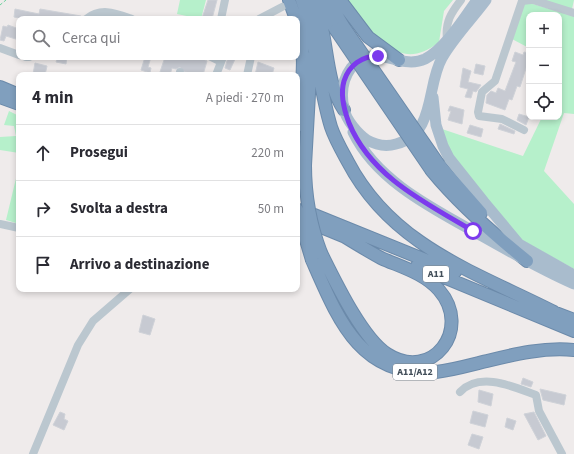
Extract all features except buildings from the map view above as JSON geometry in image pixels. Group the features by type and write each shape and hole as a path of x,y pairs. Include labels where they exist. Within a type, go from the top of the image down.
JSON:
{"highway":[{"path":"302,0 313,35 324,101 332,129 355,176 376,204 414,239 442,258 554,312"},
{"path":"313,0 322,31 332,83 337,99 345,113"},
{"path":"317,0 340,28 457,201 490,232 527,260"},
{"path":"328,0 340,28"},
{"path":"340,0 368,38 399,60"},
{"path":"285,4 293,16"},
{"path":"300,35 302,44 300,91"},
{"path":"313,35 305,165 307,205 317,257 331,275 369,338 381,350 394,358 410,363 424,361 435,355 448,341 452,324 448,305 440,291 423,277 382,258 342,235"},
{"path":"294,72 296,60"},
{"path":"0,87 16,94"},
{"path":"0,97 16,103"},
{"path":"435,168 497,228 519,244"},
{"name":"A11","path":"300,210 574,320"},
{"name":"A11/A12","path":"300,216 347,332 363,350 387,365 410,371 436,372 535,351 574,350"},
{"name":"A11","path":"300,218 574,331"}],"main road":[{"path":"477,0 448,39 434,53 425,59 412,61 399,60 385,56 372,56 362,59 356,63 346,76 343,85 345,113 361,146 378,166 399,185 429,205 527,260 574,284"},
{"path":"345,113 359,133 375,143 388,145 404,142 412,137 422,126 439,64 446,52 486,0"},
{"path":"432,86 436,125 446,152 484,202 519,244 574,275"}],"street":[{"path":"222,16 226,0"},
{"path":"448,39 446,28 449,16 461,0"},
{"path":"524,130 502,119 478,115 482,92 495,81 522,0 532,0 574,13"},
{"path":"264,16 285,4"},
{"path":"91,16 100,11 123,16"},
{"path":"0,48 16,54"},
{"path":"217,72 222,60"},
{"path":"248,72 250,60"},
{"path":"0,224 16,227"},
{"path":"118,292 120,298"},
{"path":"32,454 78,345 93,321 127,292"},
{"path":"460,392 467,385 490,382 504,384 536,395 539,411 562,454"}],"path":[{"path":"0,5 6,0"}],"green space":[{"path":"180,0 206,0 202,16 187,16 177,14"},
{"path":"346,0 453,0 444,11 439,42 424,51 411,54 398,52 375,36"},
{"path":"542,0 574,0 572,9"},
{"path":"526,2 560,12 526,12 526,46 512,39 523,5"},
{"path":"562,12 574,16 574,114 564,113 562,119"},
{"path":"9,111 16,114 16,136 14,126 4,125"},
{"path":"541,120 562,120 544,171 574,204 574,269 518,238 452,155 442,129 523,156"},
{"path":"16,136 16,153 0,150 0,137"},
{"path":"16,178 16,223 6,220"}],"route":[{"path":"378,56 362,59 356,63 344,81 344,110 355,137 378,166 399,185 411,194 473,231"}]}
